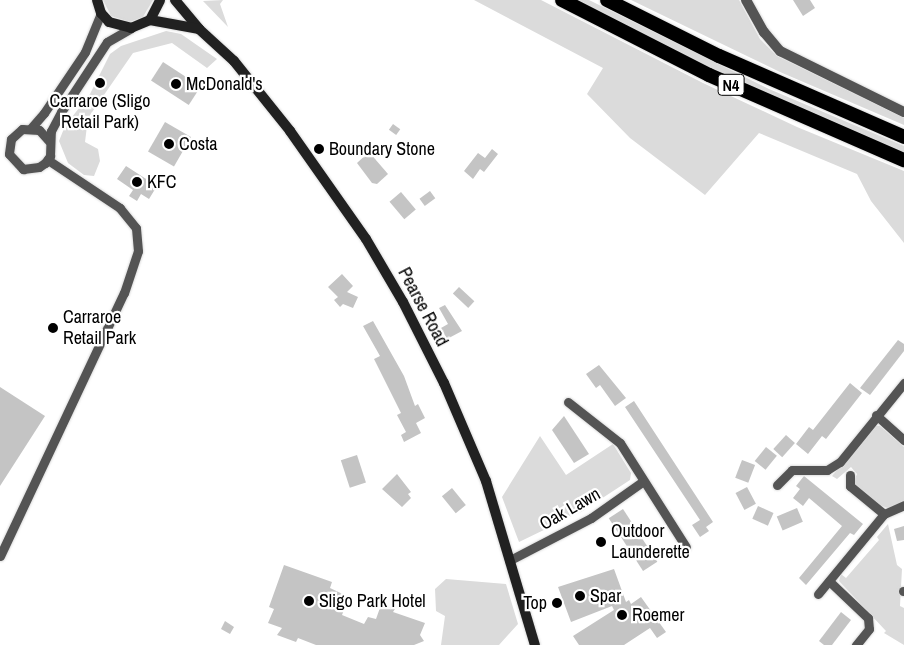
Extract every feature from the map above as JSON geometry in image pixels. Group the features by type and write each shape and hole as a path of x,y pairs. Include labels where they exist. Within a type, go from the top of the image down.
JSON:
{"highway":[{"name":"N4","path":"562,0 709,75 904,160"},
{"name":"N4","path":"607,0 719,56 904,137"}],"main road":[{"path":"97,0 101,13 109,22 131,28 150,20 200,30"},
{"path":"150,20 160,0"},
{"name":"Pearse Road","path":"175,0 200,30 234,61 290,131 380,263 444,383 486,481 512,559 535,645"}],"street":[{"path":"746,0 764,32 780,51 904,112"},
{"path":"31,128 44,113 85,52 101,13"},
{"path":"50,141 45,134 31,128 22,129 11,139 12,160 30,170 39,167 48,160 50,141 61,112 107,42 131,28"},
{"path":"0,556 124,293 138,251 136,228 120,208 48,160"},
{"path":"777,485 792,470 833,468 904,383"},
{"path":"568,402 620,443 642,482 686,547"},
{"path":"876,415 904,440"},
{"path":"850,475 850,486 884,514"},
{"name":"Oak Lawn","path":"512,559 591,518 642,482"},
{"path":"818,594 884,514 904,505"},
{"path":"829,581 868,618 869,629 856,645"}],"shaded area":[{"path":"103,0 153,0 143,17 130,22 111,16"},
{"path":"223,0 220,4 228,27 203,1"},
{"path":"474,0 541,0 703,83 797,127 904,171 904,243 871,201 857,174 759,133 705,195 630,138 587,94 603,68"},
{"path":"574,0 589,0 769,89 904,146 904,154 696,62"},
{"path":"631,0 739,0 760,39 777,56 904,118 904,125 780,72"},
{"path":"166,31 181,34 217,59 207,68 172,43 133,53 88,118 85,142 98,149 100,161 94,176 84,175 68,163 59,141 65,126 90,94 110,54 121,46"},
{"path":"874,426 880,426 904,447 904,502 888,508 879,505 856,486 854,481 857,474 851,467 837,479 832,476"},
{"path":"540,436 566,475 613,444 631,473 630,480 581,512 519,542 502,497"},
{"path":"888,524 897,565 902,569 900,606 904,608 904,645 884,633 886,631 839,581 841,574 846,578 879,540 877,537"},
{"path":"446,579 506,584 518,624 499,645 441,645 445,616 436,611 435,589"}],"building":[{"path":"793,0 810,0 815,8 803,16"},
{"name":"McDonald's","path":"163,62 201,87 189,105 151,80"},
{"name":"Costa","path":"165,122 191,137 174,166 148,151"},
{"path":"393,124 400,129 396,135 389,130"},
{"path":"492,149 498,154 484,172 480,169 473,179 464,171 478,153 485,158"},
{"path":"369,152 388,174 377,184 372,183 357,163"},
{"name":"KFC","path":"126,166 157,186 149,199 141,194 137,201 129,196 133,190 117,179"},
{"path":"430,191 435,198 425,206 419,199"},
{"path":"401,192 416,210 404,219 390,202"},
{"path":"342,274 353,286 347,292 358,297 353,308 343,304 340,307 334,300 338,297 328,287"},
{"path":"459,287 474,301 468,308 453,294"},
{"path":"445,305 462,331 447,339 441,328 448,324 439,308"},
{"path":"373,321 404,376 415,406 418,404 425,418 416,423 421,433 404,442 401,435 406,432 397,415 401,413 374,359 380,356 363,326"},
{"path":"898,340 904,344 904,351 870,395 860,388"},
{"path":"599,365 626,398 615,406 600,385 596,388 586,374"},
{"path":"850,383 862,393 826,439 822,436 808,454 796,444 809,427 813,430"},
{"path":"0,387 45,416 0,486"},
{"path":"634,401 713,522 706,527 709,531 700,537 692,525 700,520 625,407"},
{"path":"564,416 589,454 574,463 552,430"},
{"path":"786,435 795,443 782,457 773,449"},
{"path":"766,447 777,456 766,470 755,461"},
{"path":"357,455 366,483 350,488 341,460"},
{"path":"742,460 755,465 748,483 735,478"},
{"path":"397,474 411,492 408,494 411,498 402,507 382,489"},
{"path":"804,476 863,524 854,535 850,533 806,585 799,578 842,526 809,498 803,506 793,498 800,489 796,486"},
{"path":"747,487 756,504 744,510 736,493"},
{"path":"452,488 466,505 456,513 442,496"},
{"path":"758,506 774,513 768,526 752,519"},
{"path":"797,508 803,522 783,530 777,517"},
{"path":"623,509 657,562 643,571 609,518"},
{"path":"904,526 904,540 897,541 894,529"},
{"name":"Sligo Park Hotel","path":"284,565 332,582 330,588 349,597 342,615 364,624 368,617 376,619 381,605 395,609 393,612 425,623 420,635 424,641 414,645 316,645 298,638 296,642 277,635 282,628 268,623 274,609 269,607"},
{"path":"614,569 626,602 629,600 631,604 641,597 666,632 657,638 650,628 624,645 579,645 573,636 614,610 612,606 571,622 558,587"},
{"path":"841,612 851,620 832,645 824,645 819,641"},
{"path":"225,621 234,627 230,634 221,629"}],"place":[{"name":"Carraroe (Sligo Retail Park)","path":"100,83"},
{"name":"McDonald's","path":"176,84"},
{"name":"Costa","path":"169,144"},
{"name":"Boundary Stone","path":"319,149"},
{"name":"KFC","path":"137,182"},
{"name":"Carraroe Retail Park","path":"53,328"},
{"name":"Outdoor Launderette","path":"601,542"},
{"name":"Spar","path":"580,596"},
{"name":"Sligo Park Hotel","path":"309,601"},
{"name":"Top","path":"557,603"},
{"name":"Roemer","path":"622,615"}]}
